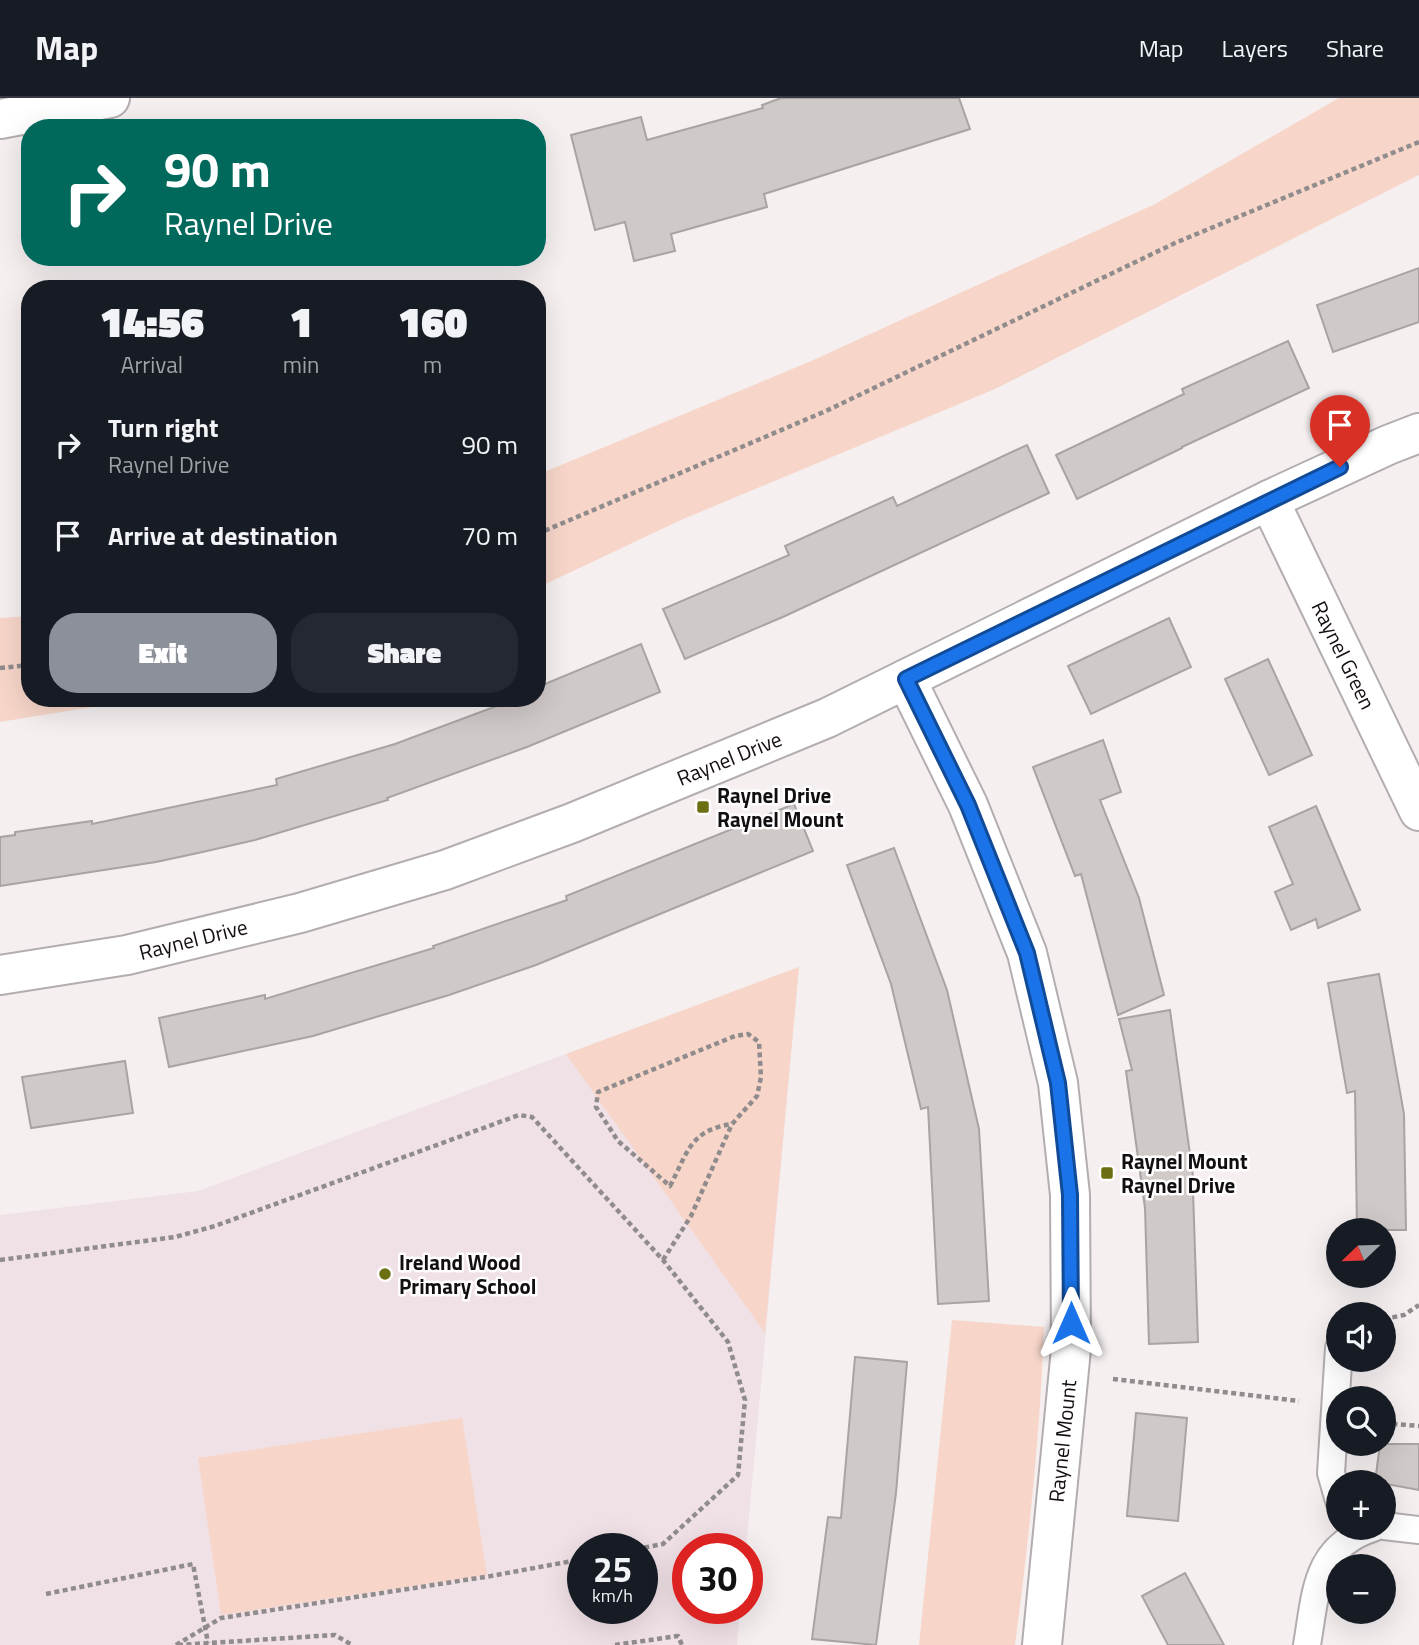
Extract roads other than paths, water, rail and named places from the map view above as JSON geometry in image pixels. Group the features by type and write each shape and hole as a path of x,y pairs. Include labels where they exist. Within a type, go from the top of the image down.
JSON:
{"street":[{"path":"0,119 110,98"},
{"name":"Raynel Drive","path":"0,975 127,955 300,914 445,870 572,823 814,723 1269,500 1419,433"},
{"name":"Raynel Green","path":"1269,500 1419,811"},
{"name":"Raynel Mount","path":"906,679 968,805 1027,953 1058,1083 1070,1195 1071,1349 1042,1645"}],"lane":[{"path":"1331,1470 1337,1372"},
{"path":"1396,1527 1419,1530"},
{"path":"1307,1645 1317,1585 1330,1554 1348,1540"}],"place":[{"name":"Raynel Drive Raynel Mount","path":"703,807"},
{"name":"Raynel Mount Raynel Drive","path":"1107,1173"},
{"name":"Ireland Wood Primary School","path":"385,1274"}]}
